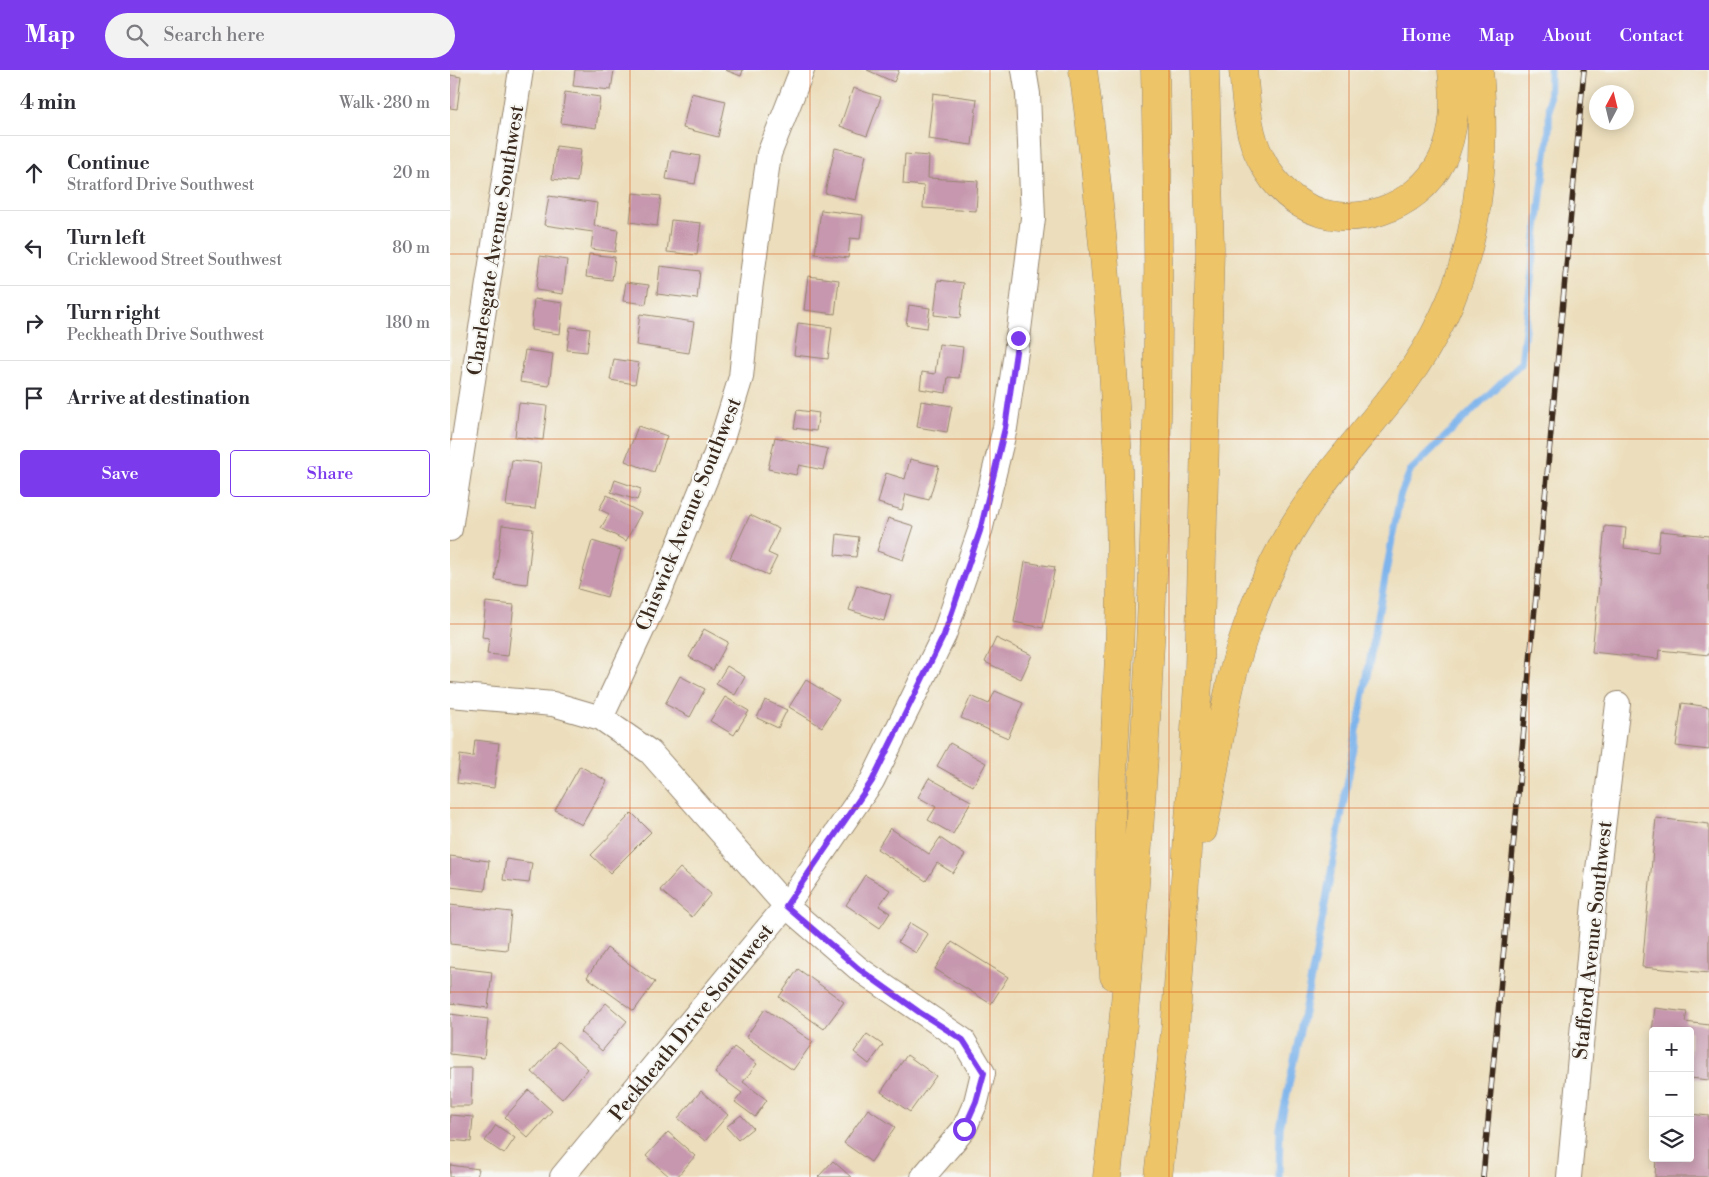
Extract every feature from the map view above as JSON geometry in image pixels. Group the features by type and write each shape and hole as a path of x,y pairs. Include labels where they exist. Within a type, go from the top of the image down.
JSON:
{"highway":[{"path":"1083,70 1108,288 1116,433 1120,562 1120,650 1110,877 1118,1084"},
{"path":"1107,1177 1118,1084 1136,888 1152,600 1158,317 1156,70"},
{"path":"1158,1177 1175,1032 1199,669 1210,249 1205,70"},
{"path":"1243,70 1253,140 1267,170 1278,185 1302,205 1334,215 1348,216 1378,212 1391,208 1418,190 1433,174 1442,161 1452,129 1454,97 1452,70"},
{"path":"1180,947 1235,668 1257,600 1304,509 1339,460 1420,359 1443,320 1457,286 1470,242 1479,188 1483,128 1479,70"}],"street":[{"name":"Charlesgate Avenue Southwest","path":"450,529 521,70"},
{"name":"Chiswick Avenue Southwest","path":"601,718 661,589 722,439 741,377 750,290 770,154 802,70"},
{"name":"Peckheath Drive Southwest","path":"562,1177 786,906 872,781 944,635 980,531 1005,428 1033,218 1028,94 1024,70"},
{"path":"450,696 553,704 601,718 650,752 786,906 859,969 919,1012 963,1040 984,1073 976,1102 964,1129 923,1177"},
{"name":"Stafford Avenue Southwest","path":"1569,1177 1594,903 1618,704"}],"building":[{"path":"575,70 614,70 611,90 573,86"},
{"path":"725,70 743,70 741,76"},
{"path":"867,70 899,70 894,82"},
{"path":"450,75 461,77 457,109 450,108"},
{"path":"853,88 881,97 867,136 840,126"},
{"path":"565,92 600,97 596,128 561,123"},
{"path":"691,93 726,101 718,137 683,128"},
{"path":"933,93 977,99 972,145 928,139"},
{"path":"556,146 581,149 577,182 552,179"},
{"path":"835,148 866,155 856,200 825,193"},
{"path":"671,151 700,156 695,184 666,179"},
{"path":"905,154 929,156 928,178 978,181 976,211 923,208 924,186 903,184"},
{"path":"633,193 661,196 657,226 630,222"},
{"path":"549,196 597,203 594,226 618,230 615,252 591,249 593,232 544,225"},
{"path":"821,210 863,215 860,239 850,238 848,258 815,254"},
{"path":"671,220 701,223 697,255 667,252"},
{"path":"589,254 615,257 612,280 586,277"},
{"path":"540,256 567,260 563,294 536,290"},
{"path":"660,266 700,271 697,299 657,294"},
{"path":"808,276 839,280 835,314 804,310"},
{"path":"938,280 964,283 960,318 934,315"},
{"path":"626,282 649,285 646,304 623,301"},
{"path":"534,299 563,303 560,334 531,330"},
{"path":"909,305 930,308 927,328 906,325"},
{"path":"640,314 694,322 689,353 636,345"},
{"path":"798,323 832,327 828,359 794,355"},
{"path":"570,327 590,329 587,352 567,350"},
{"path":"939,344 963,347 959,378 948,377 946,393 920,389 922,372 935,374"},
{"path":"525,350 553,354 549,386 520,382"},
{"path":"614,359 639,363 635,384 610,380"},
{"path":"921,401 952,406 947,432 917,427"},
{"path":"519,403 547,406 543,440 515,437"},
{"path":"797,410 819,413 816,431 794,428"},
{"path":"638,426 667,436 654,472 625,461"},
{"path":"775,437 828,449 823,470 799,465 796,475 768,469"},
{"path":"910,459 939,466 929,500 906,494 902,510 878,503 886,473 905,479"},
{"path":"512,460 541,463 535,509 506,506"},
{"path":"615,480 641,489 637,500 611,492"},
{"path":"607,495 641,513 626,541 601,528 609,514 599,509"},
{"path":"750,515 779,529 768,553 777,557 768,575 730,558"},
{"path":"888,518 914,526 903,560 877,551"},
{"path":"502,525 533,529 527,584 495,580"},
{"path":"1605,526 1626,528 1624,548 1658,552 1660,531 1709,536 1709,655 1659,650 1658,659 1592,652"},
{"path":"837,534 859,537 856,557 835,555"},
{"path":"592,541 621,550 607,597 578,589"},
{"path":"1025,562 1055,567 1043,628 1014,622"},
{"path":"857,585 891,595 884,621 849,610"},
{"path":"486,602 514,605 508,656 487,654 489,638 482,637"},
{"path":"704,629 728,642 713,670 689,657"},
{"path":"996,638 1032,655 1021,679 985,662"},
{"path":"727,666 745,677 735,695 716,684"},
{"path":"680,676 705,689 690,717 665,704"},
{"path":"806,680 839,700 822,727 789,707"},
{"path":"995,691 1023,703 1008,738 961,718 971,696 989,704"},
{"path":"725,697 749,711 734,735 710,721"},
{"path":"765,700 787,710 778,728 757,718"},
{"path":"1682,703 1709,707 1709,750 1676,746"},
{"path":"475,740 499,743 494,788 457,783 460,755 473,757"},
{"path":"950,743 986,763 973,786 937,766"},
{"path":"580,766 607,781 582,825 555,810"},
{"path":"929,778 971,801 953,834 928,820 936,807 918,797"},
{"path":"632,813 651,832 610,873 591,855"},
{"path":"1656,818 1709,824 1709,973 1642,967"},
{"path":"890,828 929,854 940,838 965,855 953,873 937,863 926,881 877,849"},
{"path":"450,856 489,861 485,891 450,887"},
{"path":"506,859 532,863 529,883 503,880"},
{"path":"680,868 711,894 692,917 660,890"},
{"path":"865,875 890,890 879,906 890,913 880,928 846,905"},
{"path":"450,905 511,912 507,950 450,944"},
{"path":"910,923 928,934 916,953 898,942"},
{"path":"952,942 1008,977 991,1004 935,969"},
{"path":"607,948 655,982 634,1011 587,977"},
{"path":"450,967 492,972 488,1008 450,1003"},
{"path":"798,969 844,1002 824,1029 779,997"},
{"path":"606,1003 627,1021 602,1051 580,1032"},
{"path":"1655,1008 1687,1012 1685,1022 1709,1025 1709,1080 1694,1078 1694,1027 1653,1027"},
{"path":"765,1009 813,1042 793,1070 746,1037"},
{"path":"450,1014 488,1019 484,1058 450,1054"},
{"path":"867,1034 883,1045 869,1064 854,1052"},
{"path":"558,1042 588,1069 562,1099 532,1072"},
{"path":"734,1047 757,1064 743,1082 767,1100 755,1117 735,1102 742,1093 715,1073"},
{"path":"907,1055 936,1076 910,1112 881,1092"},
{"path":"450,1068 472,1068 471,1106 450,1106"},
{"path":"529,1090 552,1111 528,1138 505,1117"},
{"path":"701,1091 728,1115 705,1141 678,1118"},
{"path":"868,1109 895,1127 871,1162 844,1143"},
{"path":"1694,1114 1709,1116 1709,1177 1655,1177 1656,1162 1694,1162"},
{"path":"450,1115 473,1117 471,1142 450,1140"},
{"path":"741,1115 753,1128 738,1140 726,1127"},
{"path":"496,1125 515,1138 504,1154 485,1141"},
{"path":"668,1132 695,1156 677,1177 670,1177 646,1156"},
{"path":"833,1161 851,1177 818,1177"},
{"path":"450,1165 479,1169 477,1177 450,1177"}],"waterway":[{"path":"1279,1177 1280,1128 1316,954 1400,496 1410,471 1521,363 1549,129 1550,70"}],"railway":[{"path":"1483,1177 1584,70"}],"route":[{"path":"964,1129 976,1102 984,1073 976,1057 963,1040 919,1012 859,969 786,906 872,781 944,635 980,531 1005,428 1018,338"}]}
